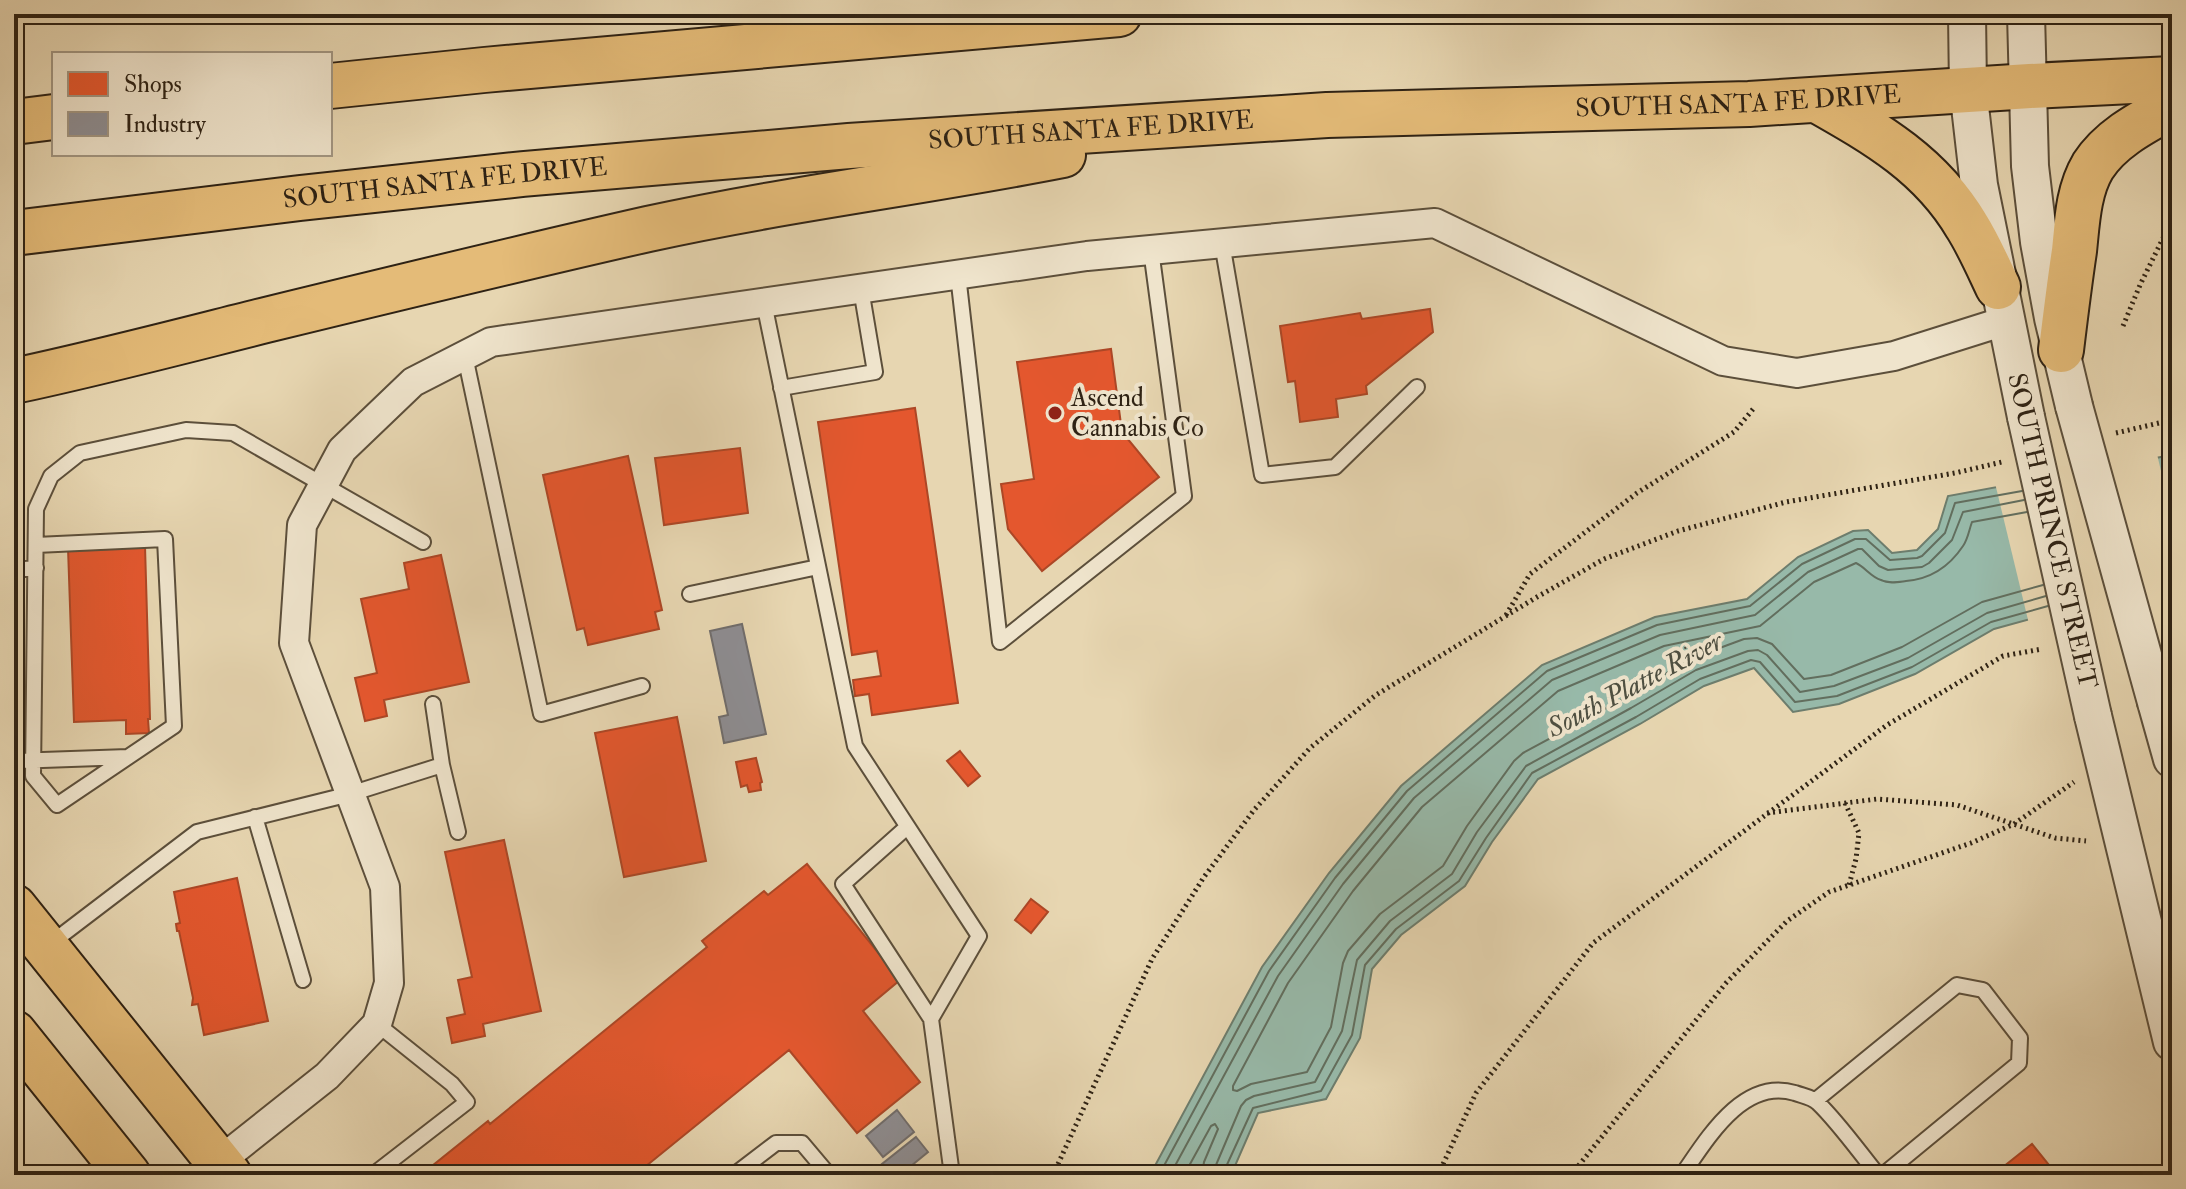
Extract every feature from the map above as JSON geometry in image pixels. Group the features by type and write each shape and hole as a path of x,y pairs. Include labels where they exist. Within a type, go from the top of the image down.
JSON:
{"main road":[{"path":"332,86 1119,14"},
{"name":"SOUTH SANTA FE DRIVE","path":"14,233 523,174 849,146 1327,115 1817,100 2172,79"},
{"path":"1817,100 1887,141 1926,173 1968,227 2002,304"},
{"path":"2061,350 2079,205 2087,177 2094,164 2114,143 2172,106"},
{"path":"14,381 91,365 447,275 651,228 1079,151 1327,115"},
{"path":"14,389 91,365"},
{"path":"14,907 216,1171"},
{"path":"14,1033 128,1175"}],"street":[{"name":"SOUTH PRINCE STREET","path":"1967,14 1968,89 1979,185 2002,304 2093,716 2172,1042"},
{"name":"SOUTH PRINCE STREET","path":"2026,14 2030,166 2039,242 2074,406 2172,759"},
{"path":"216,1171 327,1076 377,1024 389,983 385,887 294,643 302,525 342,450 413,382 491,342 1087,256 1435,223 1723,361 1797,373 1894,356 2002,304"}],"lane":[{"path":"1222,243 1262,475 1335,467 1417,387"},
{"path":"958,275 1000,642 1184,496 1151,250"},
{"path":"781,388 875,372 861,289"},
{"path":"764,303 855,746 979,936 931,1019"},
{"path":"465,356 541,714 642,686"},
{"path":"36,545 165,539 174,726 57,805 33,776 36,509 51,476 80,453 186,430 233,433 423,542"},
{"path":"690,594 818,567"},
{"path":"14,570 36,568"},
{"path":"433,704 442,765 458,832"},
{"path":"14,761 128,757"},
{"path":"46,947 197,832 350,794 442,765"},
{"path":"255,817 303,980"},
{"path":"907,827 843,884 931,1019 952,1175"},
{"path":"1682,1175 1714,1129 1736,1108 1762,1092 1788,1091 1816,1100 1881,1175 2019,1063 2020,1038 1983,990 1957,985 1816,1100"},
{"path":"377,1024 452,1084 467,1102 378,1171 380,1175"},
{"path":"734,1175 776,1143 802,1143 829,1175"}],"path":[{"path":"2123,326 2172,220"},
{"path":"1506,616 1530,574 1637,493 1734,432 1754,408"},
{"path":"2110,435 2172,420"},
{"path":"1053,1175 1152,959 1204,877 1254,810 1310,748 1376,695 1604,559 1678,531 1786,502 1955,473 2017,458"},
{"path":"1438,1175 1476,1093 1593,943 1887,725 2003,656 2049,647"},
{"path":"1571,1175 1726,983 1787,921 1829,892 1971,843 2014,824 2079,779"},
{"path":"1766,813 1877,799 1957,805 2055,838 2095,842"},
{"path":"1845,803 1859,833 1849,885"}],"water":[{"name":"South Platte River","path":"2172,455 2172,580 1994,629 1915,674 1839,704 1793,712 1754,668 1704,686 1538,779 1492,842 1465,886 1401,935 1372,969 1360,1038 1326,1099 1258,1113 1231,1175 1150,1175 1262,967 1329,873 1401,786 1542,665 1655,617 1747,599 1798,557 1853,531 1868,530 1892,553 1917,550 1938,529 1948,496"}],"pier":[{"path":"2157,454 2172,518 2172,585 2029,624 1995,483"}],"building: Shops":[{"path":"1430,309 1433,332 1366,386 1367,394 1336,399 1338,417 1300,422 1295,381 1288,382 1280,326 1360,313 1362,319"},
{"path":"1111,349 1122,432 1159,477 1042,571 1008,529 1001,484 1034,479 1017,362"},
{"path":"915,408 958,703 872,715 869,694 855,696 853,680 881,676 877,651 852,655 818,422"},
{"path":"740,448 748,513 664,525 655,458"},
{"path":"628,456 662,610 655,612 659,629 588,645 584,628 577,630 543,475"},
{"path":"145,546 149,733 126,734 126,720 74,722 68,548"},
{"path":"441,555 469,682 384,700 387,716 365,721 355,678 377,673 361,599 409,589 404,563"},
{"path":"677,717 706,861 624,877 595,733"},
{"path":"960,751 980,776 968,786 947,761"},
{"path":"756,758 761,790 749,792 747,785 741,787 736,762"},
{"path":"504,840 541,1011 483,1024 485,1036 452,1043 447,1018 465,1014 458,980 472,977 445,852"},
{"path":"807,864 900,980 863,1011 920,1082 857,1133 789,1050 635,1175 439,1175 432,1166 488,1121 490,1124 707,947 702,941 764,891 768,895"},
{"path":"237,878 268,1021 204,1035 198,1004 192,1005 177,931 176,924 180,923 174,892"},
{"path":"1031,899 1048,912 1031,933 1015,920"},
{"path":"2032,1144 2057,1175 1993,1175"}],"building: Industry":[{"path":"742,624 766,734 724,743 719,717 728,715 710,631"},
{"path":"897,1110 914,1132 883,1157 866,1136"},
{"path":"916,1137 928,1152 900,1175 891,1175 882,1164"}],"place":[{"name":"Ascend Cannabis Co","path":"1055,413"}]}
